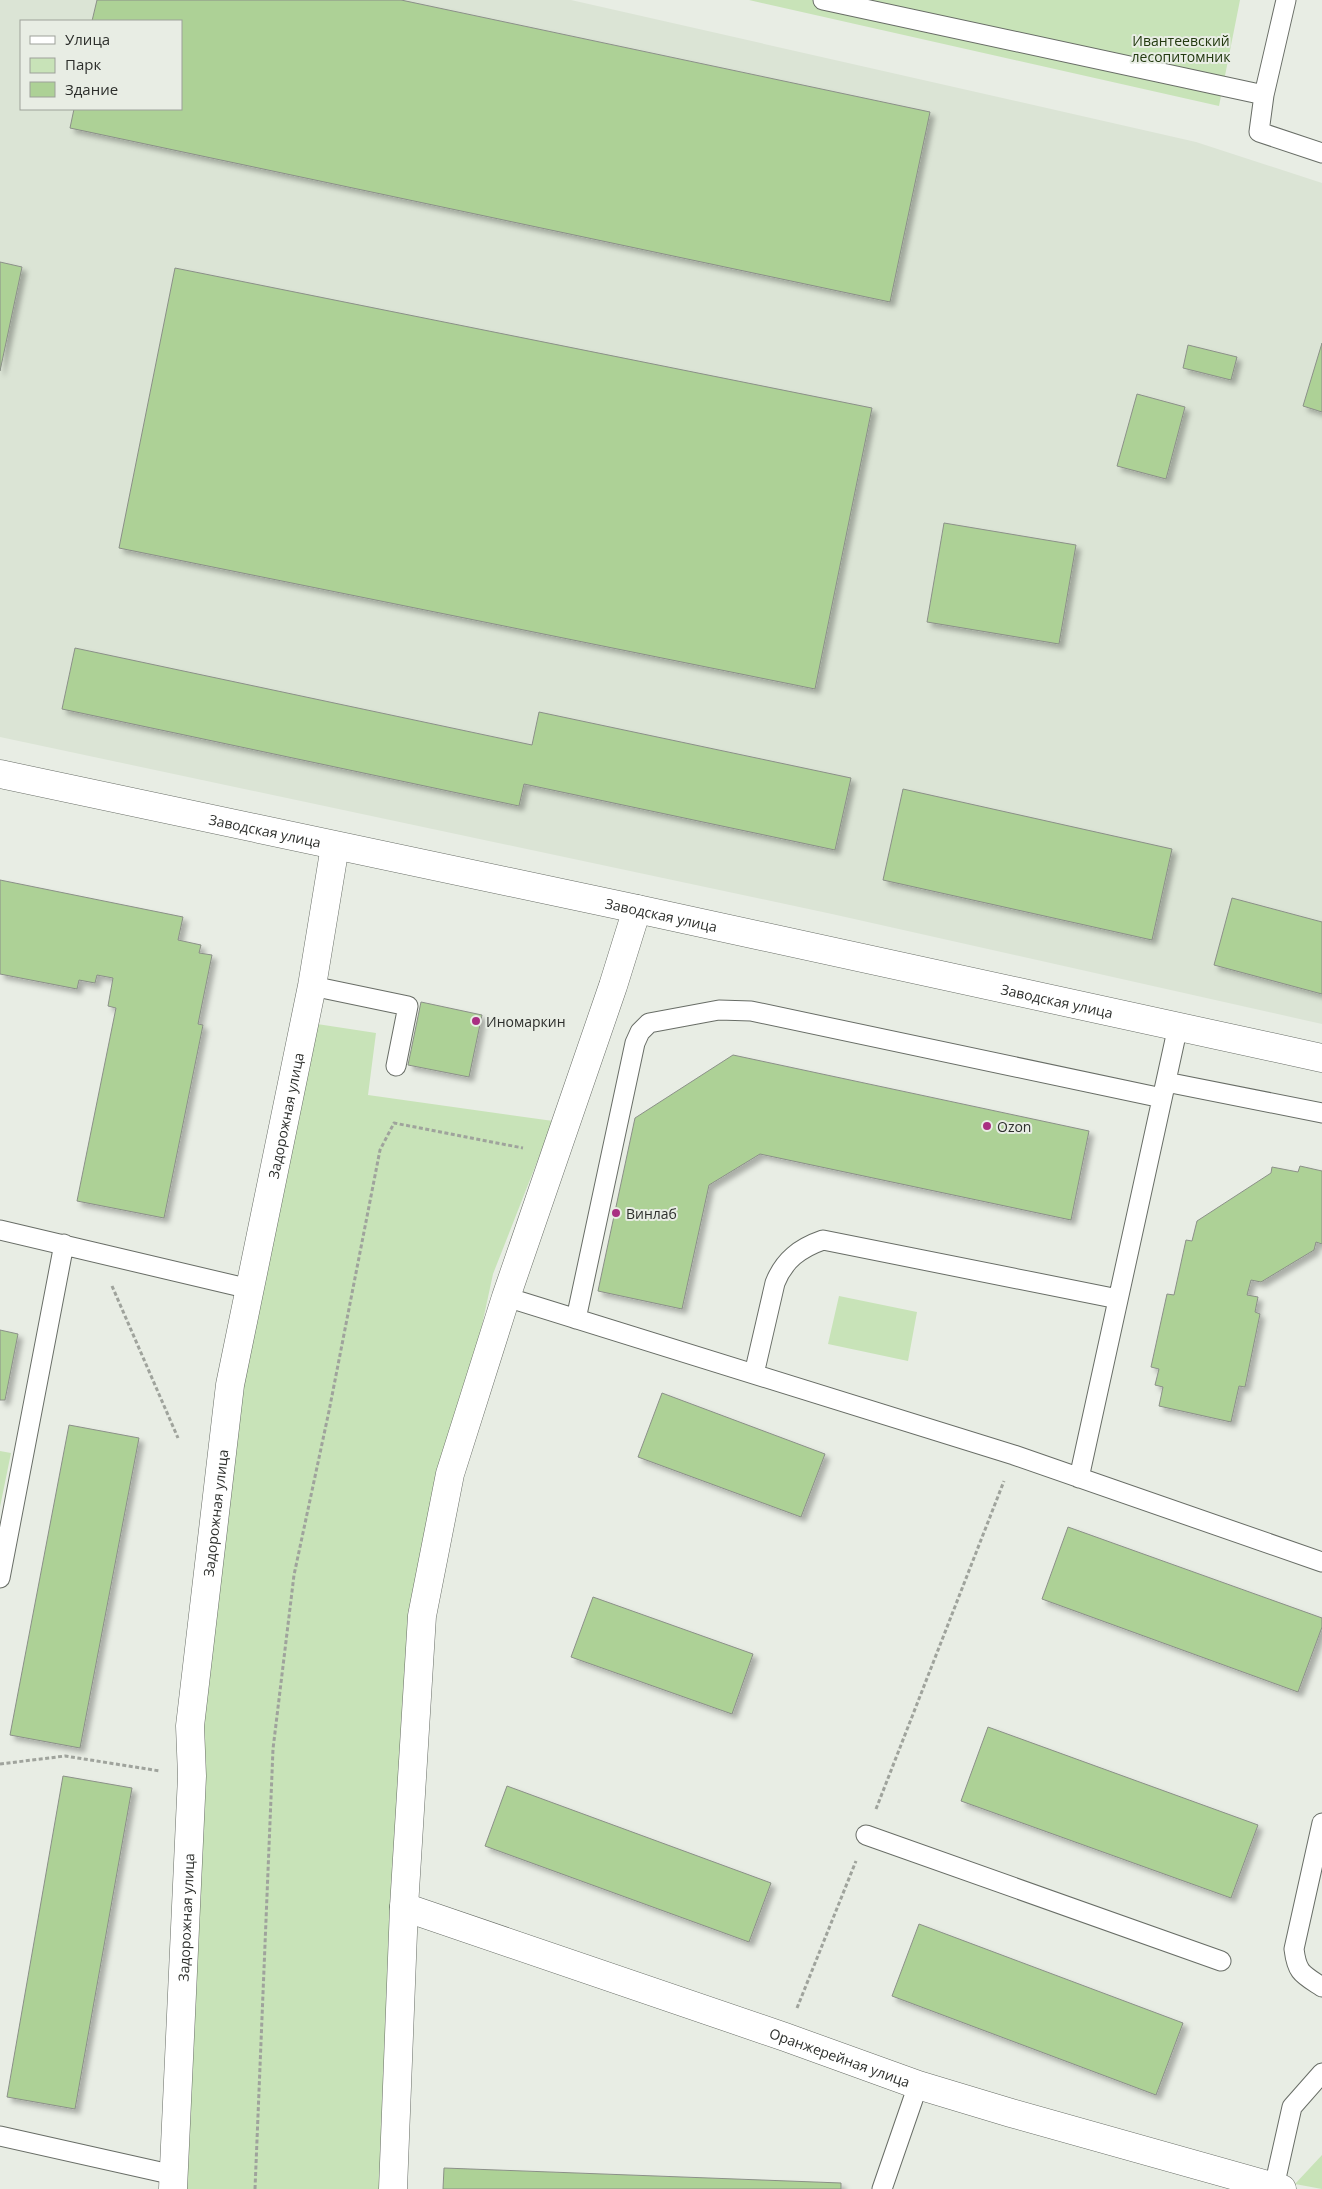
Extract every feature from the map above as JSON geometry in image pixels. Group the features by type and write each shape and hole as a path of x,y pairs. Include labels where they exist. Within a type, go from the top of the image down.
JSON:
{"street":[{"name":"Заводская улица","path":"0,774 638,909 1322,1058"},
{"name":"Задорожная улица","path":"174,2182 192,1776 190,1726 226,1414 230,1385 312,986 335,846"},
{"path":"393,2189 404,1907 422,1616 450,1474 506,1297 638,909"},
{"name":"Оранжерейная улица","path":"404,1907 785,2037 918,2085 1278,2188"}],"lane":[{"path":"823,0 1264,95"},
{"path":"1286,0 1264,95 1259,132 1322,153"},
{"path":"312,986 408,1006 396,1066"},
{"path":"576,1318 635,1043 640,1032 649,1023 719,1010 751,1011 1164,1090 1322,1113"},
{"path":"1079,1478 1178,1026"},
{"path":"0,1230 250,1288"},
{"path":"754,1374 780,1268 789,1259 814,1243 823,1240 1118,1299"},
{"path":"0,1578 64,1244"},
{"path":"506,1297 1014,1455 1322,1562"},
{"path":"1322,1823 1294,1949 1296,1966 1306,1977 1322,1987"},
{"path":"866,1835 1221,1961"},
{"path":"1278,2188 1292,2107 1322,2073"},
{"path":"882,2189 918,2085"},
{"path":"0,2136 174,2182"}],"path":[{"path":"255,2189 273,1749 294,1575 329,1411 380,1150 394,1123 556,1154"},
{"path":"98,1253 178,1438"},
{"path":"785,2037 1014,1455"},
{"path":"0,1764 65,1756 192,1776"}],"shaded area":[{"path":"0,0 571,0 1196,142 1322,183 1322,1024 832,914 0,737"}],"green space":[{"name":"Ивантеевский лесопитомник","path":"749,0 1240,0 1219,106"},
{"path":"304,1022 376,1033 368,1095 553,1121 493,1274 422,1616 394,2189 173,2189 192,1776 230,1385"},
{"path":"839,1296 917,1312 908,1361 828,1344"},
{"path":"0,1451 11,1453 0,1507"},
{"path":"1322,2155 1322,2189 1295,2184"}],"building":[{"path":"97,0 401,0 930,112 890,302 70,128 74,110 182,110 182,20 92,20"},
{"path":"0,262 22,267 0,371"},
{"path":"175,268 872,408 815,689 119,548"},
{"path":"1322,343 1322,412 1303,406"},
{"path":"1188,345 1237,357 1231,380 1183,368"},
{"path":"1137,394 1185,407 1166,479 1117,466"},
{"path":"944,523 1076,545 1059,644 927,622"},
{"path":"75,648 532,745 539,712 851,778 835,850 524,784 519,806 62,709"},
{"path":"903,789 1172,849 1152,940 883,880"},
{"path":"0,880 183,917 178,940 201,945 199,953 212,955 198,1024 203,1025 164,1218 77,1201 116,1008 108,1006 113,978 97,975 95,983 79,980 77,989 0,974"},
{"path":"1232,898 1322,922 1322,994 1214,965"},
{"path":"421,1002 482,1015 469,1077 408,1065"},
{"path":"733,1055 1089,1131 1071,1220 760,1154 709,1185 682,1309 598,1291 635,1118"},
{"path":"1300,1166 1322,1171 1322,1244 1316,1242 1314,1250 1261,1282 1251,1280 1247,1295 1258,1297 1255,1312 1260,1314 1245,1387 1239,1386 1231,1422 1159,1406 1163,1387 1155,1385 1159,1369 1151,1367 1167,1294 1174,1295 1186,1240 1192,1241 1197,1221 1271,1173 1272,1167 1298,1172"},
{"path":"0,1330 18,1334 5,1400 0,1400"},
{"path":"662,1393 825,1454 801,1517 638,1457"},
{"path":"69,1425 139,1438 80,1748 10,1735"},
{"path":"1068,1527 1322,1618 1322,1627 1298,1692 1042,1599"},
{"path":"593,1597 753,1654 732,1714 571,1657"},
{"path":"988,1727 1258,1825 1231,1898 961,1801"},
{"path":"63,1776 132,1788 75,2109 7,2097"},
{"path":"507,1786 771,1883 749,1942 485,1846"},
{"path":"919,1924 1183,2023 1156,2095 892,1996"},
{"path":"444,2168 841,2183 841,2189 443,2189"}],"place":[{"name":"Иномаркин","path":"476,1021"},
{"name":"Ozon","path":"987,1126"},
{"name":"Винлаб","path":"616,1213"}]}
